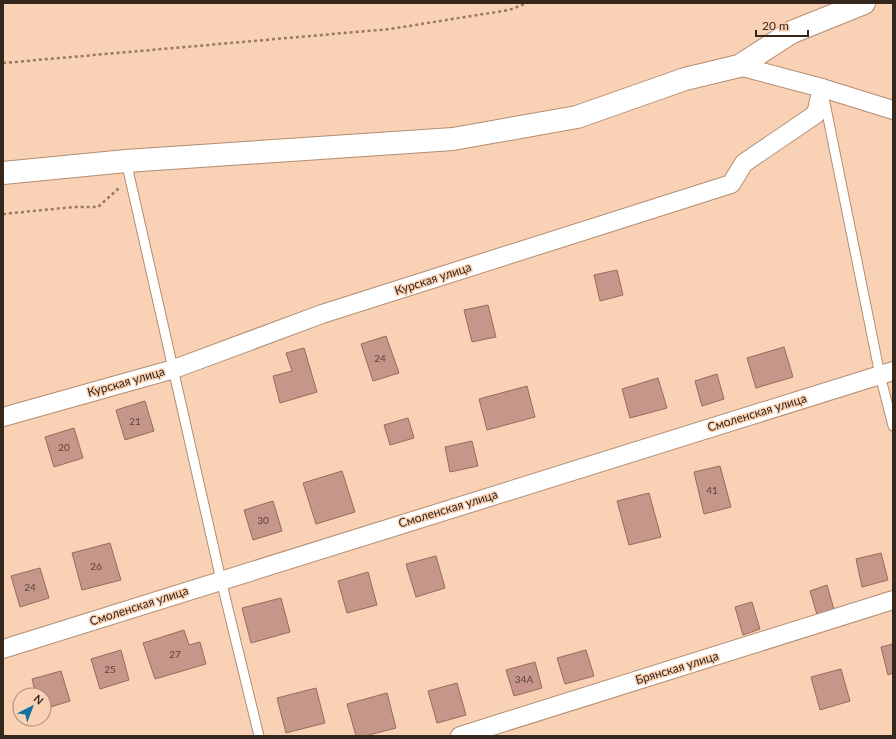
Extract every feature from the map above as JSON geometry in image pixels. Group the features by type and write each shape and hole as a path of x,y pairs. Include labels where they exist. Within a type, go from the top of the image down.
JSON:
{"street":[{"path":"3,173 128,170 453,139 576,117 685,79 739,66 792,32 864,3"},
{"path":"739,66 822,88 893,110"},
{"name":"Курская улица","path":"3,417 174,369 322,314 731,184 744,163 816,114 822,88"},
{"name":"Смоленская улица","path":"3,649 886,373"},
{"name":"Брянская улица","path":"460,736 893,600"}],"lane":[{"path":"822,88 886,373 893,426"},
{"path":"128,170 259,736"}],"path":[{"path":"3,64 390,29 509,10 527,3"},
{"path":"3,214 73,207 98,207 128,170"}],"building":[{"path":"617,270 623,295 600,301 594,275"},
{"path":"488,305 496,337 472,342 464,310"},
{"path":"386,336 399,373 373,381 361,344"},
{"path":"784,347 793,377 756,388 747,358"},
{"path":"304,348 317,392 280,403 273,376 292,371 286,353"},
{"path":"717,374 724,399 702,406 695,381"},
{"path":"658,378 667,408 630,418 622,389"},
{"path":"527,386 535,417 487,430 479,399"},
{"path":"145,401 154,431 125,440 116,410"},
{"path":"408,418 414,438 390,445 384,425"},
{"path":"74,428 83,458 54,467 45,437"},
{"path":"472,441 478,466 450,472 445,447"},
{"path":"720,466 731,507 704,514 694,472"},
{"path":"342,471 355,512 316,524 303,483"},
{"path":"649,493 661,537 629,545 617,501"},
{"path":"273,501 282,531 253,540 244,510"},
{"path":"110,543 121,580 82,590 72,553"},
{"path":"881,553 888,580 862,587 856,559"},
{"path":"436,556 445,588 416,597 406,564"},
{"path":"40,568 49,598 20,607 11,576"},
{"path":"368,572 377,605 347,613 338,581"},
{"path":"827,585 835,613 818,618 810,591"},
{"path":"281,598 290,632 251,643 242,608"},
{"path":"752,602 760,629 743,635 735,607"},
{"path":"184,630 189,645 200,642 206,664 155,679 143,643"},
{"path":"893,644 893,673 888,675 881,647"},
{"path":"121,650 129,680 100,689 91,659"},
{"path":"586,650 594,676 565,684 557,658"},
{"path":"535,662 542,688 514,696 506,670"},
{"path":"841,669 850,701 820,710 811,677"},
{"path":"61,671 70,701 52,707 52,687 34,687 32,679"},
{"path":"457,683 466,715 437,723 428,691"},
{"path":"316,688 325,723 286,733 277,698"},
{"path":"387,693 396,728 365,736 356,736 347,704"}]}
